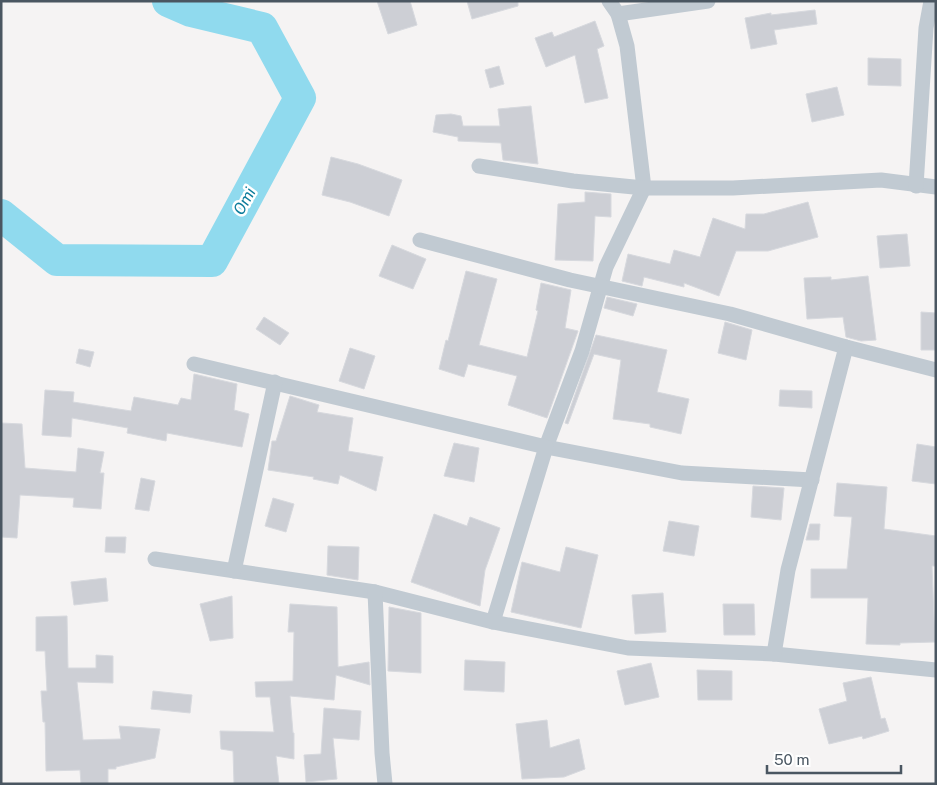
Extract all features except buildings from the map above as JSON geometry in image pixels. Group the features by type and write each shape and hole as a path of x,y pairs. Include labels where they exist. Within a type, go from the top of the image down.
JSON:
{"street":[{"path":"493,622 546,447 582,351 606,267 644,188 627,46 618,14 609,1"},
{"path":"618,14 708,1"},
{"path":"916,186 926,28 930,1"},
{"path":"479,166 573,181 644,188 733,188 881,180 916,186 936,187"},
{"path":"420,240 600,287 730,314 936,370"},
{"path":"774,654 788,570 846,347"},
{"path":"194,364 546,447 682,473 812,480"},
{"path":"234,571 275,382"},
{"path":"155,559 375,592 493,622 628,648 774,654 936,670"},
{"path":"375,592 385,784"}],"waterway":[{"name":"Omi","path":"1,215 57,260 212,261 300,98 262,28 191,11 168,1"}]}
